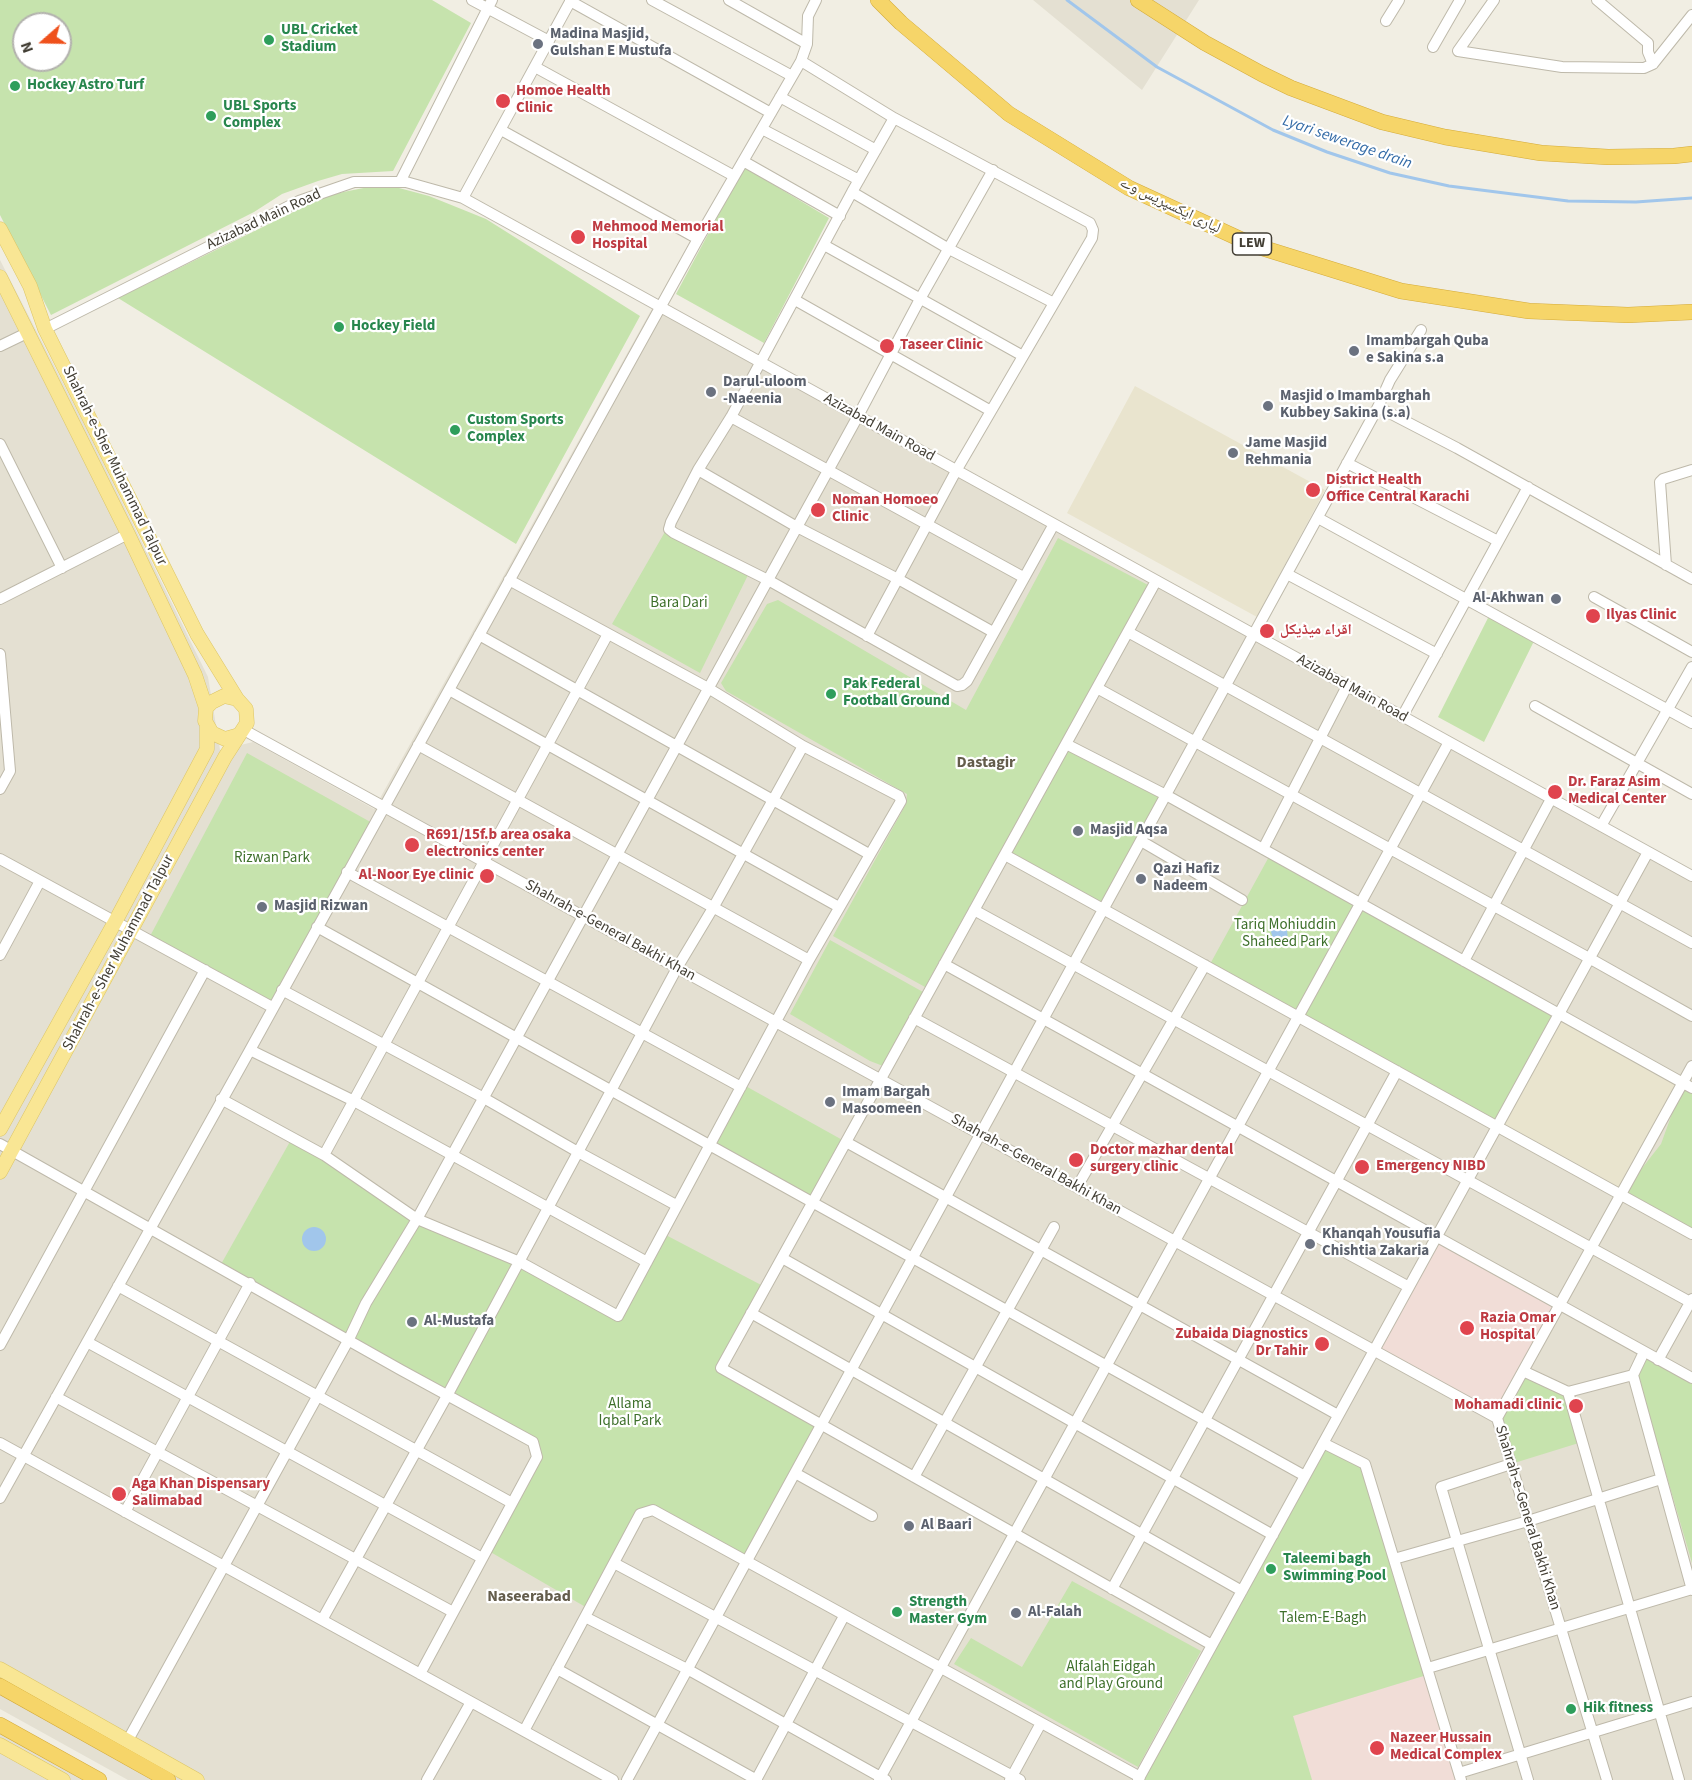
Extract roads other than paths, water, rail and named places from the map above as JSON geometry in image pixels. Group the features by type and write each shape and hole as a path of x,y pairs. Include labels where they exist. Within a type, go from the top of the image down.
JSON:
{"highway":[{"name":"لیاری ایکسپریس وے","path":"878,0 901,23 1009,114 1129,188 1253,245 1401,291 1529,311 1628,315 1692,312"},
{"path":"1138,0 1196,38 1262,74 1291,88 1382,122 1445,137 1541,153 1608,157 1692,154"},
{"path":"0,1686 168,1780"},
{"path":"0,1725 99,1780"}],"main road":[{"name":"Shahrah-e-Sher Muhammad Talpur","path":"0,229 30,286 45,329 197,634 237,699"},
{"name":"Shahrah-e-Sher Muhammad Talpur","path":"0,277 128,534 195,675 206,708"},
{"path":"231,696 243,703 248,716 242,733 225,739 218,737 207,727 206,708 217,698 231,696"},
{"name":"Shahrah-e-Sher Muhammad Talpur","path":"0,1129 115,922 207,749 207,727"},
{"name":"Shahrah-e-Sher Muhammad Talpur","path":"0,1172 6,1147 132,931 225,757 242,733"},
{"path":"0,1669 197,1780"},
{"path":"0,1746 63,1780"}],"street":[{"path":"472,0 490,4 549,41"},
{"path":"651,0 792,76"},
{"path":"729,0 807,44"},
{"path":"0,1498 698,239 801,61 807,44 808,16 816,0"},
{"path":"1386,21 1399,0"},
{"path":"1432,47 1460,0"},
{"path":"1494,0 1458,51 1562,67 1644,68 1653,64 1692,15"},
{"path":"1597,0 1648,43 1648,52 1653,64"},
{"path":"463,198 571,1 771,113"},
{"path":"400,182 490,4"},
{"path":"801,61 894,118 1090,223 1094,230 1092,238 956,471 867,636"},
{"path":"535,67 734,176"},
{"path":"780,97 876,150"},
{"path":"894,118 731,417 698,470 669,529 768,580 957,686 962,686 967,681 1054,524"},
{"path":"501,129 698,239"},
{"path":"762,129 859,180"},
{"path":"743,161 840,216"},
{"path":"128,1740 318,1396 366,1303 417,1219 858,417 920,299 993,170"},
{"name":"Azizabad Main Road","path":"45,329 299,201 354,182 400,182 463,198 1692,876"},
{"path":"852,192 949,249 1054,303"},
{"path":"824,245 1023,356"},
{"path":"795,300 991,411"},
{"path":"627,1780 1318,518 1378,407 1390,380 1421,330"},
{"path":"0,346 29,332"},
{"path":"1378,407 1528,487 1692,579"},
{"path":"731,417 928,523 1023,578"},
{"path":"0,444 62,568"},
{"path":"1347,464 1498,541"},
{"path":"698,470 797,527 898,579 993,632"},
{"path":"1666,565 1660,482 1692,470"},
{"path":"1402,717 1528,487"},
{"path":"1318,518 1692,723"},
{"path":"0,599 128,534"},
{"path":"1287,574 1437,654"},
{"path":"221,1099 324,1155 417,1219 520,1262 618,1316 809,960 901,798 803,746 708,688 509,580"},
{"path":"1156,581 721,1368 1212,1645"},
{"path":"1594,597 1692,652"},
{"path":"1128,632 1692,943"},
{"path":"324,1155 608,634"},
{"path":"479,635 869,854"},
{"path":"0,654 9,771 0,789"},
{"path":"1601,826 1692,667"},
{"path":"1263,849 1347,686"},
{"path":"1097,688 1692,1016"},
{"path":"449,690 839,907"},
{"path":"1535,706 1692,794"},
{"name":"Shahrah-e-General Bakhi Khan","path":"242,733 384,806 1497,1418 1607,1780"},
{"path":"585,1617 687,1669 882,1779 940,1668 1449,742"},
{"path":"1066,744 1166,795 1688,1086"},
{"path":"418,745 809,960"},
{"path":"322,1620 520,1262 677,968 714,908 803,746"},
{"path":"1464,961 1551,798"},
{"path":"1141,841 1242,900"},
{"path":"524,1731 640,1514 654,1510 1139,1779 1648,852"},
{"path":"1005,855 1692,1234"},
{"path":"0,859 272,1007"},
{"path":"347,872 741,1087"},
{"path":"0,955 40,881"},
{"path":"974,910 1691,1302 1658,1360"},
{"path":"317,927 1305,1476"},
{"path":"944,964 1692,1378"},
{"path":"1077,1187 1205,965"},
{"path":"0,1345 205,970"},
{"path":"282,990 483,1097 676,1205"},
{"path":"914,1018 1409,1287"},
{"path":"250,1050 354,1101 646,1262"},
{"path":"1497,1418 1621,1195 1688,1086 1692,1066"},
{"path":"1112,1589 1397,1071"},
{"path":"846,1142 1338,1415"},
{"path":"6,1147 533,1442 537,1457 420,1674"},
{"path":"914,1477 1054,1227"},
{"path":"782,1258 1273,1535"},
{"path":"125,1512 250,1283"},
{"path":"118,1286 512,1503"},
{"path":"751,1313 1242,1591"},
{"path":"87,1342 482,1558"},
{"path":"1428,1668 1692,1590 1633,1376 1644,1352"},
{"path":"1523,1371 1568,1392 1633,1376"},
{"path":"1568,1392 1679,1780"},
{"path":"56,1397 453,1612"},
{"path":"0,1443 613,1780"},
{"path":"1323,1443 1365,1464 1460,1776 1520,1754 1692,1702"},
{"path":"1511,1464 1441,1487 1528,1780"},
{"path":"795,1473 872,1516"},
{"path":"1394,1559 1528,1521 1661,1479"},
{"path":"614,1563 1014,1779 1041,1723"},
{"path":"557,1669 756,1780 844,1616"},
{"path":"427,1780 471,1702"}],"water":[{"path":"1284,926 1287,929 1288,942 1275,945 1272,929"},
{"path":"314,1227 323,1230 326,1239 323,1248 314,1251 305,1248 302,1239 305,1230"}],"waterway":[{"name":"Lyari sewerage drain","path":"1067,0 1157,67 1273,130 1327,152 1390,173 1449,186 1568,201 1636,202 1692,198"}],"place":[{"name":"UBL Cricket Stadium","path":"269,40"},
{"name":"Madina Masjid, Gulshan E Mustufa","path":"538,44"},
{"name":"Hockey Astro Turf","path":"15,86"},
{"name":"Homoe Health Clinic","path":"503,101"},
{"name":"UBL Sports Complex","path":"211,116"},
{"name":"Mehmood Memorial Hospital","path":"578,237"},
{"name":"Hockey Field","path":"339,327"},
{"name":"Taseer Clinic","path":"887,346"},
{"name":"Imambargah Quba e Sakina s.a","path":"1354,351"},
{"name":"Darul-uloom -Naeenia","path":"711,392"},
{"name":"Masjid o Imambarghah Kubbey Sakina (s.a)","path":"1268,406"},
{"name":"Custom Sports Complex","path":"455,430"},
{"name":"Jame Masjid Rehmania","path":"1233,453"},
{"name":"District Health Office Central Karachi","path":"1313,490"},
{"name":"Noman Homoeo Clinic","path":"818,510"},
{"name":"Al-Akhwan","path":"1556,599"},
{"name":"Ilyas Clinic","path":"1593,616"},
{"name":"اقراء میڈیکل","path":"1267,631"},
{"name":"Pak Federal Football Ground","path":"831,694"},
{"name":"Dr. Faraz Asim Medical Center","path":"1555,792"},
{"name":"Masjid Aqsa","path":"1078,831"},
{"name":"R691/15f.b area osaka electronics center","path":"412,845"},
{"name":"Al-Noor Eye clinic","path":"487,876"},
{"name":"Qazi Hafiz Nadeem","path":"1141,879"},
{"name":"Masjid Rizwan","path":"262,907"},
{"name":"Imam Bargah Masoomeen","path":"830,1102"},
{"name":"Doctor mazhar dental surgery clinic","path":"1076,1160"},
{"name":"Emergency NIBD","path":"1362,1167"},
{"name":"Khanqah Yousufia Chishtia Zakaria","path":"1310,1244"},
{"name":"Al-Mustafa","path":"412,1322"},
{"name":"Razia Omar Hospital","path":"1467,1328"},
{"name":"Zubaida Diagnostics Dr Tahir","path":"1322,1344"},
{"name":"Mohamadi clinic","path":"1576,1406"},
{"name":"Aga Khan Dispensary Salimabad","path":"119,1494"},
{"name":"Al Baari","path":"909,1526"},
{"name":"Taleemi bagh Swimming Pool","path":"1271,1569"},
{"name":"Strength Master Gym","path":"897,1612"},
{"name":"Al-Falah","path":"1016,1613"},
{"name":"Hik fitness","path":"1571,1709"},
{"name":"Nazeer Hussain Medical Complex","path":"1377,1748"}],"district":[{"name":"Dastagir","path":"986,763"},
{"name":"Naseerabad","path":"529,1597"}],"park label":[{"name":"Bara Dari","path":"679,604"},
{"name":"Rizwan Park","path":"272,859"},
{"name":"Tariq Mohiuddin Shaheed Park","path":"1285,934"},
{"name":"Allama Iqbal Park","path":"630,1414"},
{"name":"Talem-E-Bagh","path":"1323,1619"},
{"name":"Alfalah Eidgah and Play Ground","path":"1111,1676"}]}
